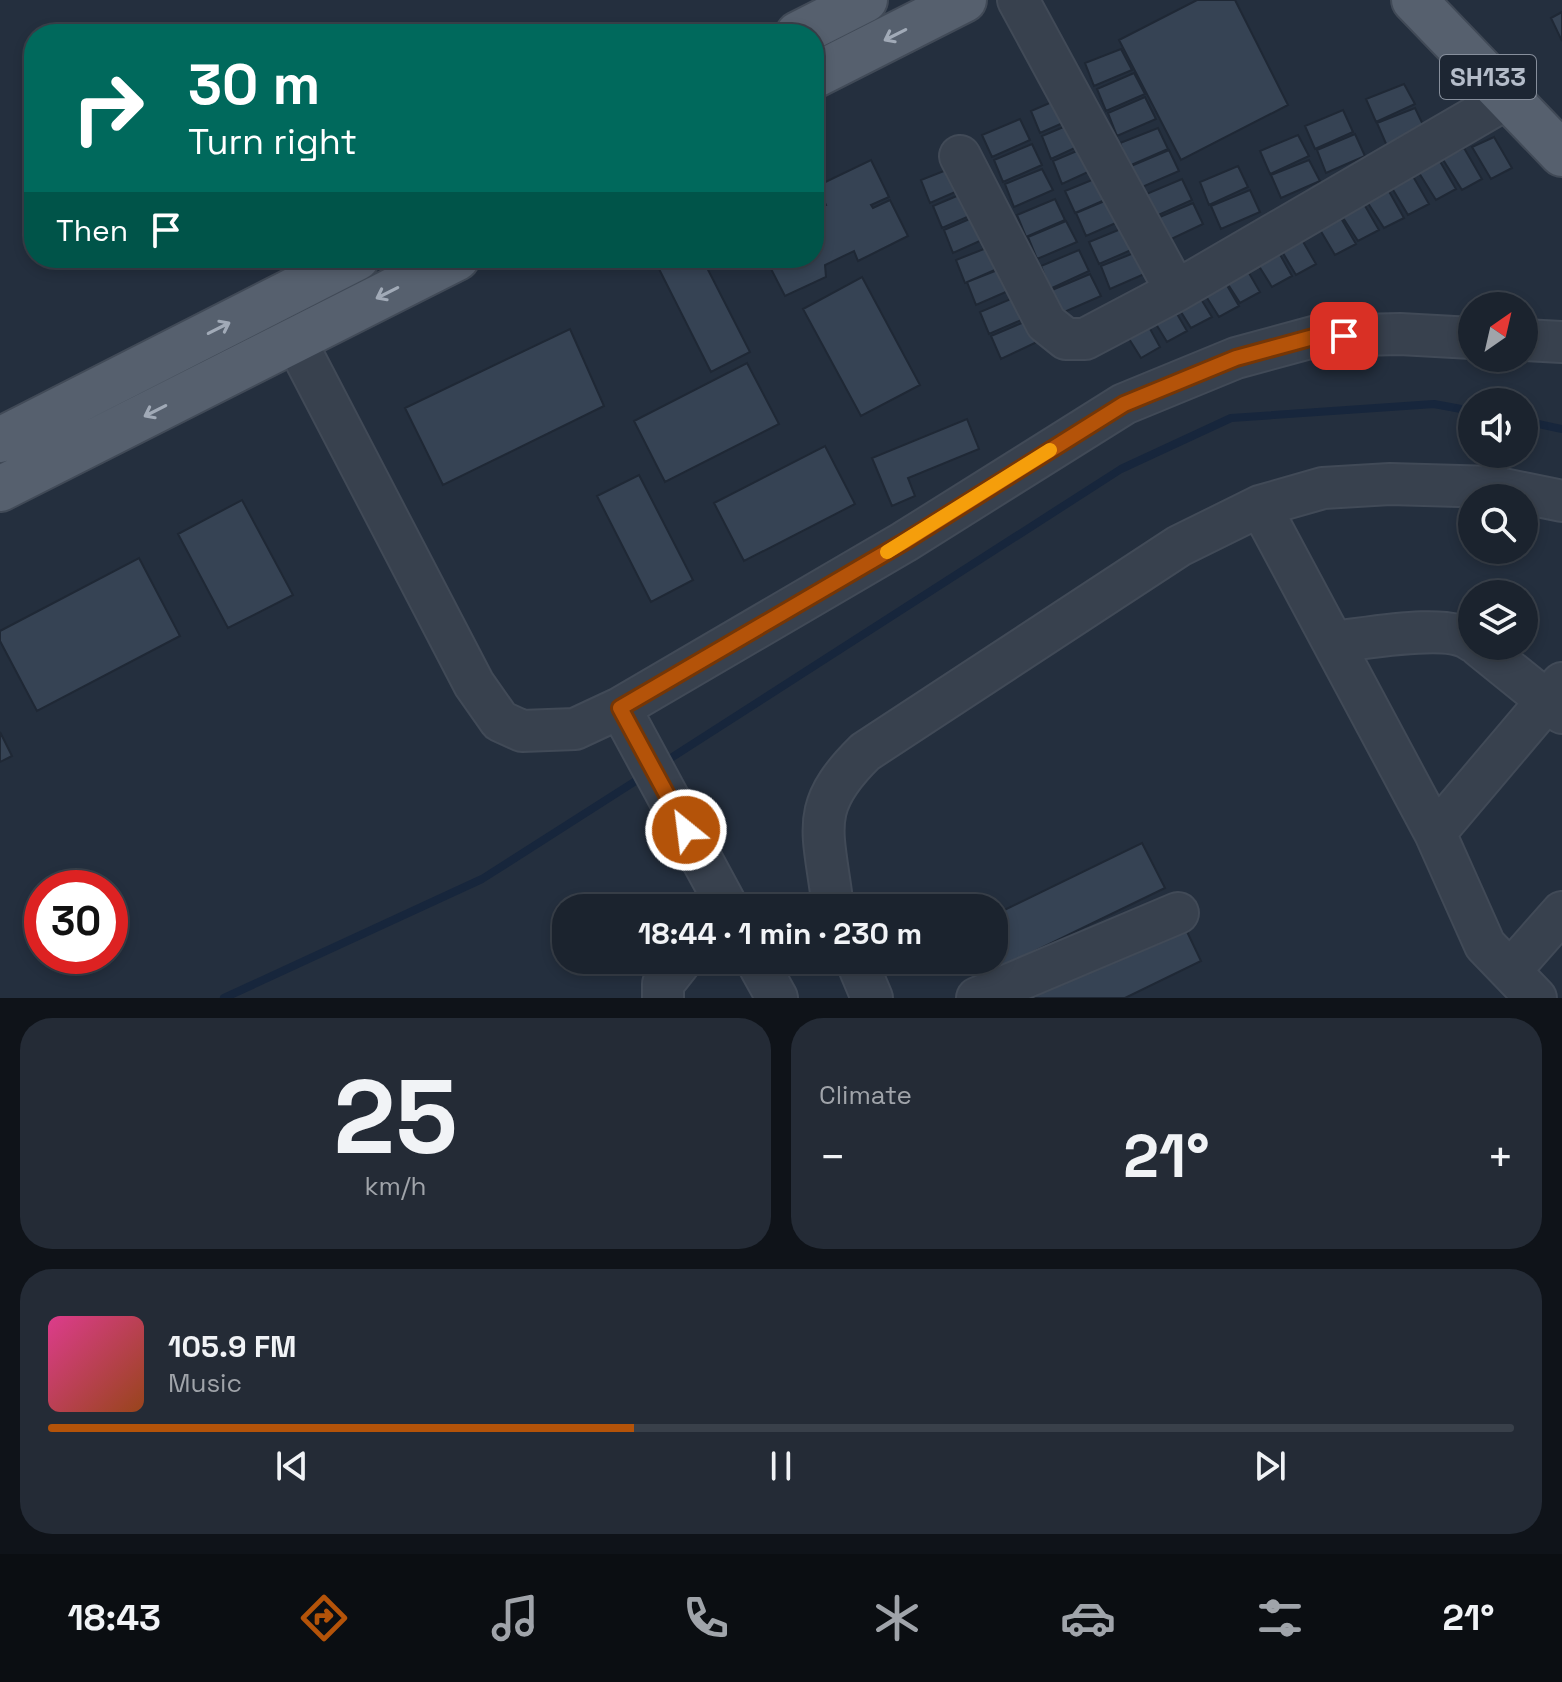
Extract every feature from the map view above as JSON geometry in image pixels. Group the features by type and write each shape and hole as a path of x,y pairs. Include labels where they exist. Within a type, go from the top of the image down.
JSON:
{"main road":[{"path":"818,24 865,0"},
{"path":"824,71 964,0"},
{"name":"SH133","path":"1414,0 1562,154"},
{"path":"0,440 337,268"},
{"path":"0,489 437,268"}],"street":[{"path":"1018,0 1176,291"},
{"path":"960,156 1046,323 1066,339 1085,339 1176,291 1508,98"},
{"path":"295,340 474,684 500,721 522,731 575,729 620,708 904,542 1124,404 1236,358 1317,336 1400,334 1458,337"},
{"path":"1538,341 1562,342"},
{"path":"833,894 823,823 830,795 843,775 865,752 1179,546 1260,506 1323,488 1390,484 1494,487 1562,501"},
{"path":"1260,506 1435,833 1485,945 1523,985 1562,912"},
{"path":"1333,642 1430,631 1458,636"},
{"path":"1435,833 1557,699 1500,660"},
{"path":"620,708 721,894"},
{"path":"977,998 1178,913"},
{"path":"663,998 663,984 671,974"},
{"path":"764,974 777,998"},
{"path":"862,974 872,998"}],"building":[{"path":"1197,0 1235,0 1288,105 1181,160 1119,40"},
{"path":"1562,12 1562,41 1551,18"},
{"path":"1121,49 1132,70 1094,86 1085,63"},
{"path":"1134,73 1145,94 1106,111 1097,89"},
{"path":"1404,84 1415,104 1376,122 1366,99"},
{"path":"1068,95 1079,116 1040,133 1031,111"},
{"path":"1145,97 1156,119 1117,136 1108,113"},
{"path":"1415,108 1425,129 1387,146 1377,123"},
{"path":"1343,110 1353,132 1315,149 1305,126"},
{"path":"1020,119 1030,140 992,157 982,135"},
{"path":"1080,120 1090,141 1051,159 1042,136"},
{"path":"1158,128 1168,149 1129,166 1120,143"},
{"path":"1355,134 1365,156 1326,173 1317,150"},
{"path":"1298,135 1309,156 1270,174 1260,151"},
{"path":"1494,137 1512,168 1491,179 1472,147"},
{"path":"1032,144 1042,165 1003,182 994,160"},
{"path":"1091,145 1101,166 1062,184 1053,161"},
{"path":"1464,148 1482,179 1462,190 1442,158"},
{"path":"1169,150 1179,171 1140,188 1131,166"},
{"path":"1438,158 1456,189 1436,200 1416,168"},
{"path":"871,160 889,197 871,205 873,208 890,200 908,236 858,261 854,251 825,265 826,277 785,296 771,269 824,268 824,183"},
{"path":"1309,160 1320,181 1281,198 1271,175"},
{"path":"959,165 969,186 930,203 921,180"},
{"path":"1238,166 1248,187 1209,205 1200,182"},
{"path":"1042,169 1053,190 1014,207 1005,184"},
{"path":"1411,173 1429,204 1408,215 1389,183"},
{"path":"1104,175 1114,196 1075,213 1065,191"},
{"path":"1182,179 1192,200 1154,217 1144,195"},
{"path":"1386,186 1404,218 1384,228 1364,197"},
{"path":"971,190 981,211 942,228 933,206"},
{"path":"1250,190 1260,212 1221,229 1211,206"},
{"path":"1114,197 1125,219 1086,236 1076,213"},
{"path":"1055,199 1065,220 1026,237 1017,215"},
{"path":"1361,199 1379,230 1358,241 1338,210"},
{"path":"1193,203 1203,224 1165,242 1155,219"},
{"path":"1338,213 1356,244 1335,255 1316,223"},
{"path":"981,214 991,236 953,253 944,230"},
{"path":"1066,221 1077,242 1037,259 1028,237"},
{"path":"1128,226 1138,247 1099,264 1089,242"},
{"path":"1298,233 1316,264 1296,275 1277,243"},
{"path":"1274,244 1292,276 1272,287 1252,255"},
{"path":"994,245 1004,266 965,283 956,260"},
{"path":"1079,250 1089,271 1050,289 1041,266"},
{"path":"1139,251 1149,272 1110,289 1101,266"},
{"path":"1242,261 1260,292 1240,303 1220,272"},
{"path":"1005,267 1015,288 976,305 967,282"},
{"path":"659,268 707,268 750,352 711,372"},
{"path":"1090,274 1101,296 1062,313 1052,290"},
{"path":"1221,275 1239,306 1219,317 1199,285"},
{"path":"862,277 920,385 861,416 803,309"},
{"path":"1193,286 1212,317 1191,328 1171,296"},
{"path":"1018,296 1028,317 989,334 980,312"},
{"path":"1169,300 1187,331 1167,342 1148,311"},
{"path":"1143,316 1160,347 1141,358 1121,326"},
{"path":"1029,320 1039,341 1001,359 991,336"},
{"path":"570,329 604,406 443,485 405,408"},
{"path":"747,363 779,424 665,482 634,421"},
{"path":"967,419 979,449 908,478 915,496 892,506 872,458"},
{"path":"825,446 855,504 744,561 714,503"},
{"path":"639,475 693,580 651,602 597,496"},
{"path":"242,500 293,595 228,628 178,534"},
{"path":"139,558 180,636 37,711 0,641 0,631"},
{"path":"0,732 12,756 0,762"},
{"path":"1142,843 1165,888 1008,964 1008,908"},
{"path":"1181,919 1201,961 1125,998 1018,998"}],"waterway":[{"path":"663,763 1121,469 1231,418 1434,404 1458,408"},
{"path":"1538,424 1562,429"},
{"path":"224,998 482,879 645,775"}],"slow traffic":[{"path":"887,552 1050,450"}],"route":[{"path":"686,830 620,708 904,542 1124,404 1236,358 1317,336 1344,336"}]}
